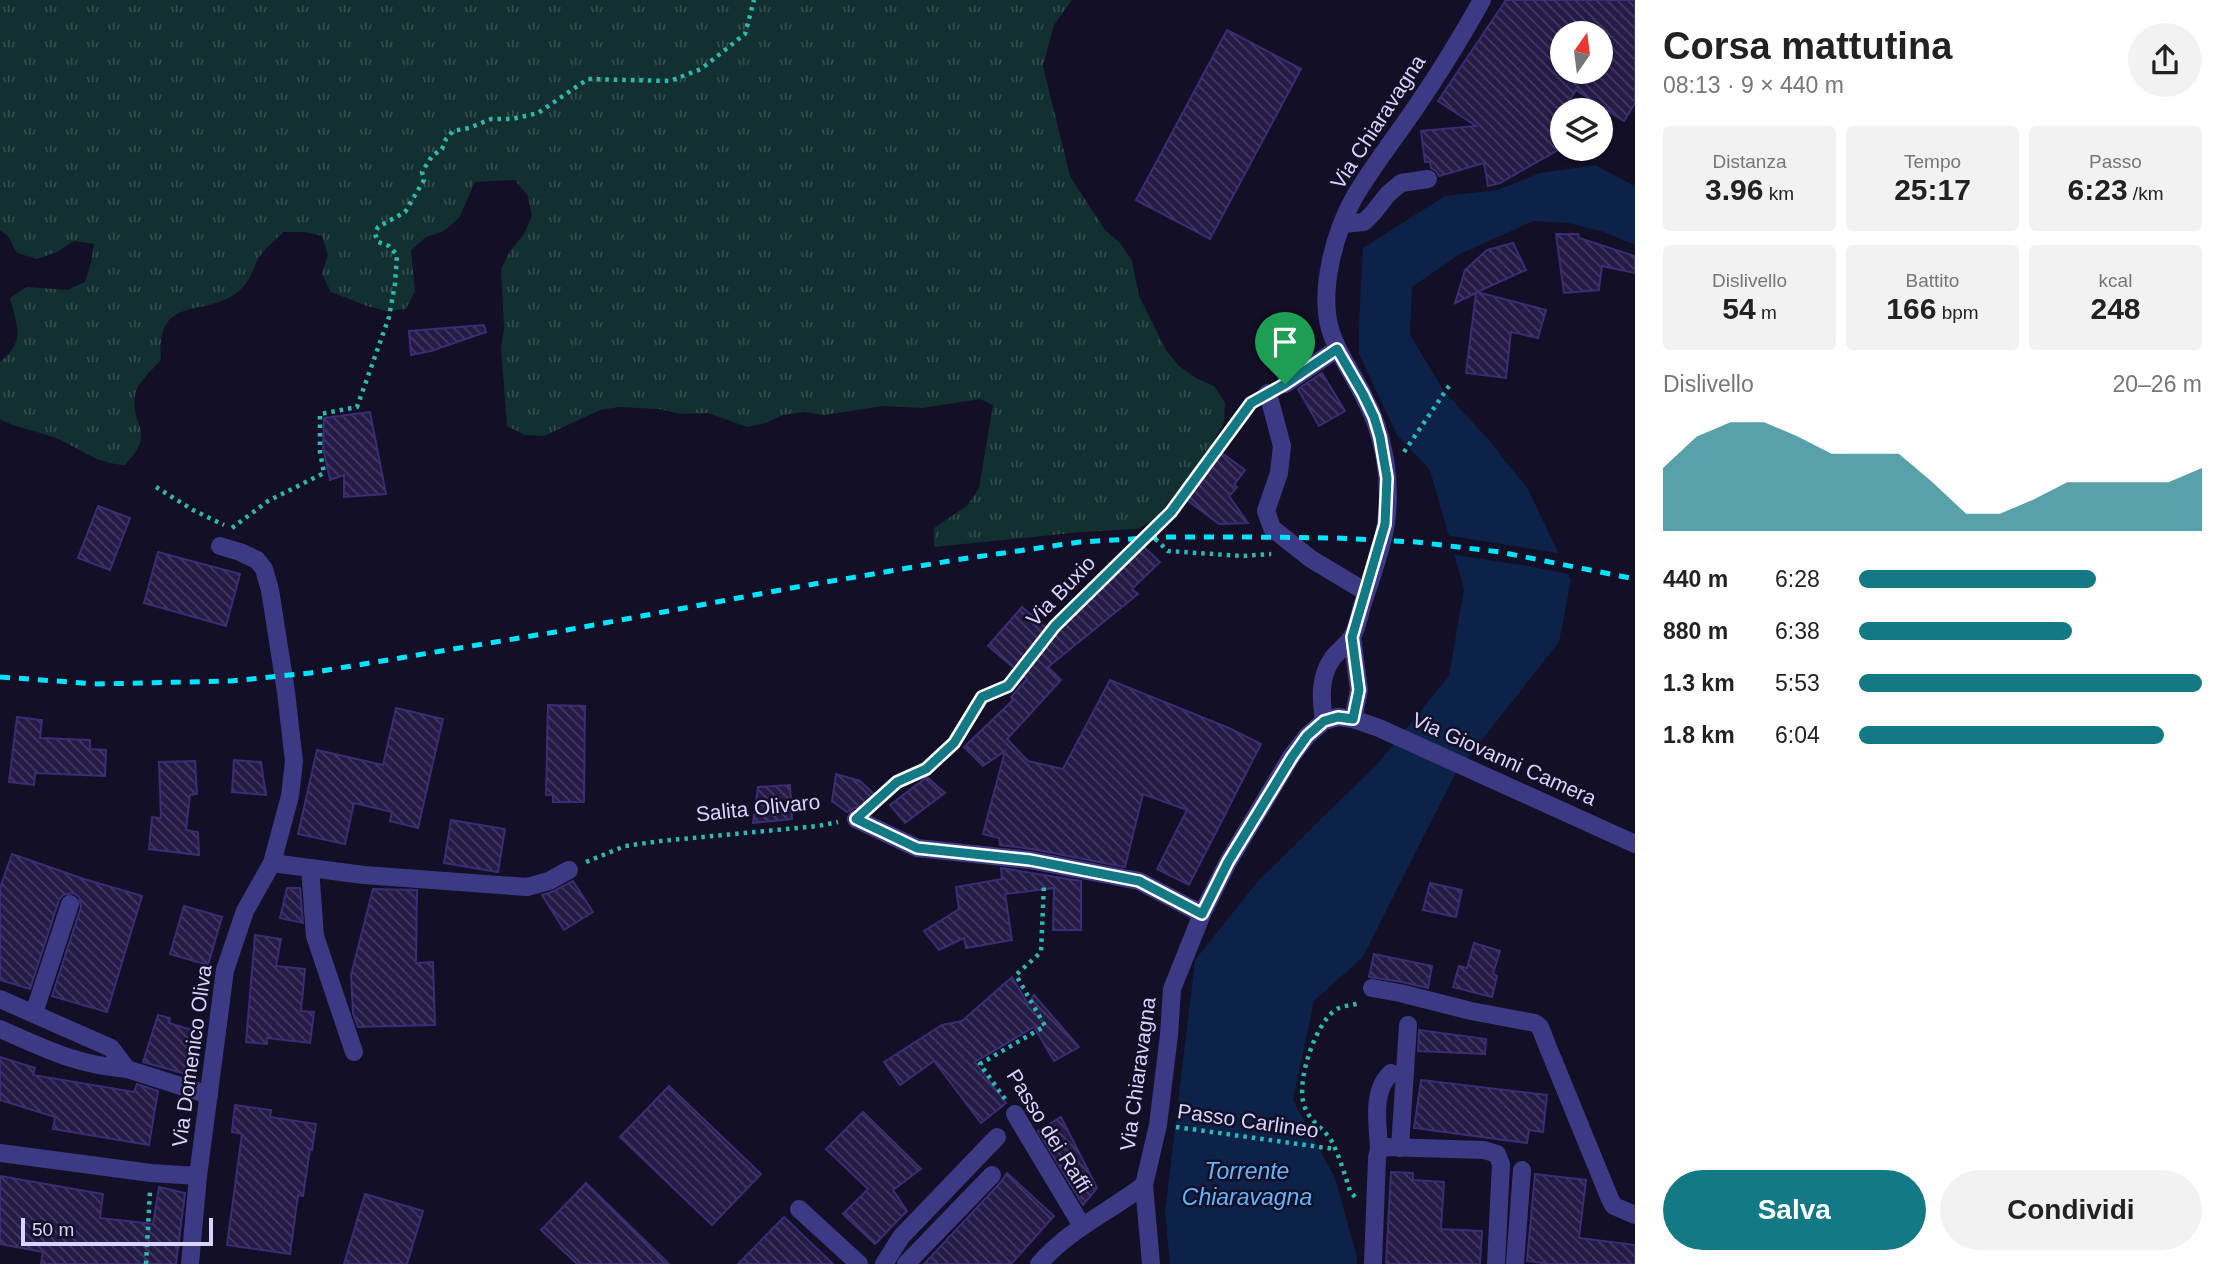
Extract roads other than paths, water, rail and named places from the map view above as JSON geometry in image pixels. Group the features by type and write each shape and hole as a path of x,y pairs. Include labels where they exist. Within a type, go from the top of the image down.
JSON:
{"street":[{"name":"Via Chiaravagna","path":"1353,719 1359,690 1352,637 1385,524 1387,478 1374,417 1337,349 1325,306 1329,272 1343,223 1354,197 1424,95 1482,0"},
{"path":"1343,223 1364,222 1401,183 1428,179"},
{"path":"1285,384 1337,349"},
{"path":"1268,393 1282,446 1279,473 1266,511 1272,528 1335,575 1366,592"},
{"name":"Via Domenico Oliva","path":"190,1264 198,1176 225,970 245,911 272,863 289,796 293,762 288,706 270,590 264,569 257,561 240,552 220,547"},
{"name":"Via Chiaravagna","path":"1151,1264 1144,1185 1158,1125 1172,989 1202,914 1228,862 1292,757 1307,736 1324,721 1322,684 1331,660 1352,637"},
{"path":"1324,721 1338,717 1353,719"},
{"name":"Via Giovanni Camera","path":"1353,719 1379,728 1635,844"},
{"path":"856,819 917,848 1045,863 1139,881 1202,914"},
{"path":"272,863 365,875 527,887 549,881 569,870"},
{"path":"310,868 315,936 354,1052"},
{"path":"34,1013 70,904"},
{"path":"1372,988 1535,1023 1547,1045 1610,1199 1614,1206 1635,1215"},
{"path":"0,999 111,1048 127,1069"},
{"path":"1400,1148 1408,1025"},
{"path":"0,1029 64,1057 89,1064 127,1069 209,1095"},
{"path":"1373,1264 1379,1149 1378,1101 1383,1083 1391,1073"},
{"name":"Passo dei Raffi","path":"1015,1114 1082,1226"},
{"path":"884,1264 901,1237 997,1137"},
{"path":"1379,1149 1484,1150 1497,1154 1501,1164 1496,1264"},
{"path":"0,1153 151,1173 198,1176"},
{"path":"1515,1264 1522,1170"},
{"path":"906,1264 992,1174"},
{"path":"1039,1264 1082,1226 1144,1185"},
{"path":"799,1209 859,1264"}],"water":[{"name":"Torrente Chiaravagna","path":"1595,165 1635,186 1635,245 1601,231 1568,223 1533,221 1460,254 1412,287 1410,335 1444,391 1528,489 1571,580 1559,642 1455,774 1363,957 1314,1001 1293,1100 1335,1178 1357,1264 1170,1264 1165,1212 1195,960 1259,880 1381,760 1449,676 1464,589 1430,470 1397,435 1359,354 1363,248 1445,196 1498,190 1540,173"}],"railway":[{"path":"0,677 97,684 231,681 310,673 955,560 1080,542 1164,537 1335,538 1416,542 1500,552 1635,579"}]}
